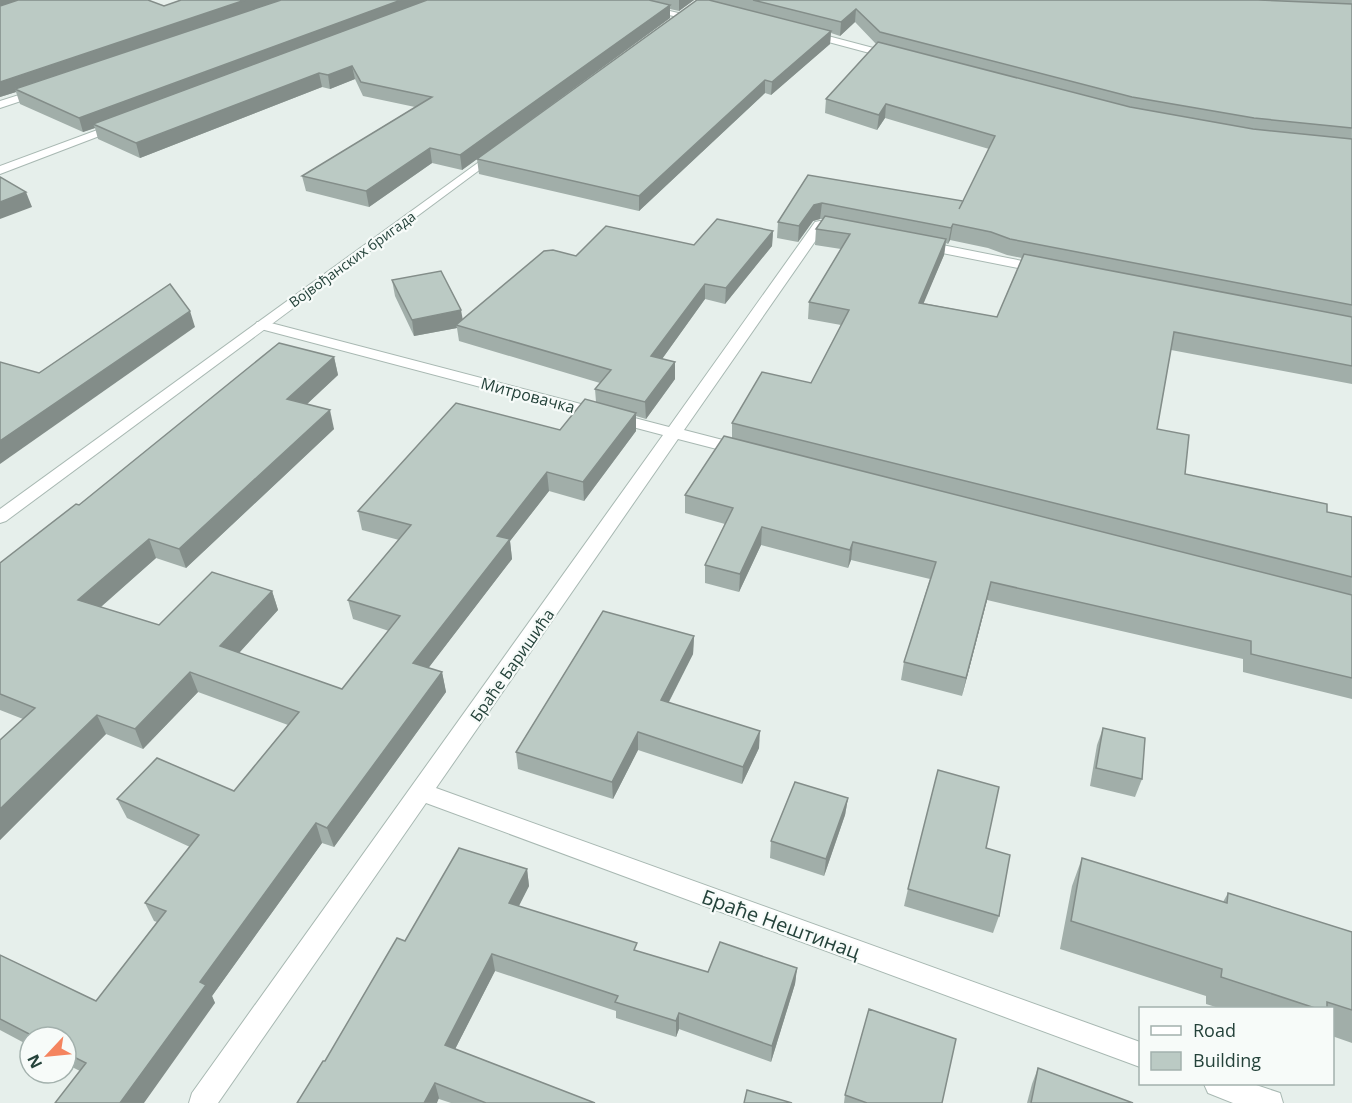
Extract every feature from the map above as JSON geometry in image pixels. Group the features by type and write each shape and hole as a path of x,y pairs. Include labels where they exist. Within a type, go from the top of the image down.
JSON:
{"street":[{"path":"609,0 686,12 670,25"},
{"path":"800,31 903,58"},
{"path":"0,105 55,87"},
{"path":"0,170 132,121"},
{"name":"Војвођанских бригада","path":"0,517 506,145"},
{"name":"Браће Баришића","path":"202,1103 820,225 855,232"},
{"path":"912,243 1051,271"},
{"name":"Митровачка","path":"262,325 755,454"},
{"name":"Браће Нештинац","path":"422,792 1139,1055"},
{"path":"1222,1085 1270,1103"}],"building":[{"path":"18,0 148,0 164,6 181,0 245,0 0,82 0,6"},
{"path":"281,0 401,0 79,118 15,89"},
{"path":"427,0 649,0 670,5 460,155 430,148 366,191 302,176 432,97 361,82 352,66 328,75 319,73 136,143 93,124"},
{"path":"697,0 709,0 831,31 772,82 765,80 639,196 477,159"},
{"path":"753,0 1258,0 1352,4 1352,128 1254,118 1132,97 880,32 856,9 841,22"},
{"path":"878,42 1130,107 1253,129 1352,139 1352,305 1010,239 991,232 953,224 951,228 822,203 814,205 799,226 778,222 808,175 963,201 995,136 886,104 879,115 826,99"},
{"path":"0,177 26,192 0,202"},
{"path":"825,216 946,239 919,303 997,317 1024,254 1352,317 1352,366 1174,332 1157,429 1189,435 1185,474 1327,504 1327,512 1352,517 1352,577 732,423 762,372 811,383 849,310 809,302 850,234 816,229"},
{"path":"717,219 773,231 726,288 705,284 651,356 675,362 645,402 595,389 611,370 456,325 544,251 553,250 576,256 606,226 694,245"},
{"path":"441,271 461,310 412,320 392,280"},
{"path":"170,284 190,311 0,441 0,362 39,373"},
{"path":"279,343 334,357 287,399 330,410 179,549 149,539 78,600 159,625 212,572 272,591 220,646 342,689 400,616 348,600 411,525 358,511 456,403 560,430 585,399 636,413 583,482 547,472 497,536 510,539 413,663 442,672 327,828 316,823 200,982 206,985 120,1103 55,1103 69,1085 78,1085 78,1073 86,1063 78,1059 78,1025 18,1025 18,1028 0,1019 0,955 96,1001 166,911 145,903 199,835 117,799 157,758 234,791 299,712 190,672 135,729 97,715 0,809 0,740 35,708 0,694 0,563 76,504 79,505"},
{"path":"724,436 1352,595 1352,678 1251,654 1251,641 991,582 966,678 904,662 936,562 853,542 850,550 762,527 740,574 705,565 733,508 685,495"},
{"path":"603,611 694,636 661,700 760,731 743,767 638,732 612,782 516,752"},
{"path":"1103,728 1145,738 1142,779 1096,768"},
{"path":"938,770 999,787 986,848 1010,855 999,916 908,889"},
{"path":"795,782 848,798 826,859 771,841"},
{"path":"459,848 527,869 509,903 637,943 634,950 708,972 720,942 797,968 772,1046 679,1013 676,1021 615,1002 618,996 492,954 445,1045 595,1103 486,1103 435,1083 424,1103 297,1103 325,1061 397,938 405,941"},
{"path":"1082,858 1227,903 1228,893 1352,932 1352,1010 1327,1002 1327,1007 1312,1007 1221,977 1222,969 1071,921"},
{"path":"869,1009 956,1039 942,1103 867,1103 845,1095"},
{"path":"1038,1068 1133,1103 1031,1103"},
{"path":"747,1090 792,1103 744,1103"}]}
